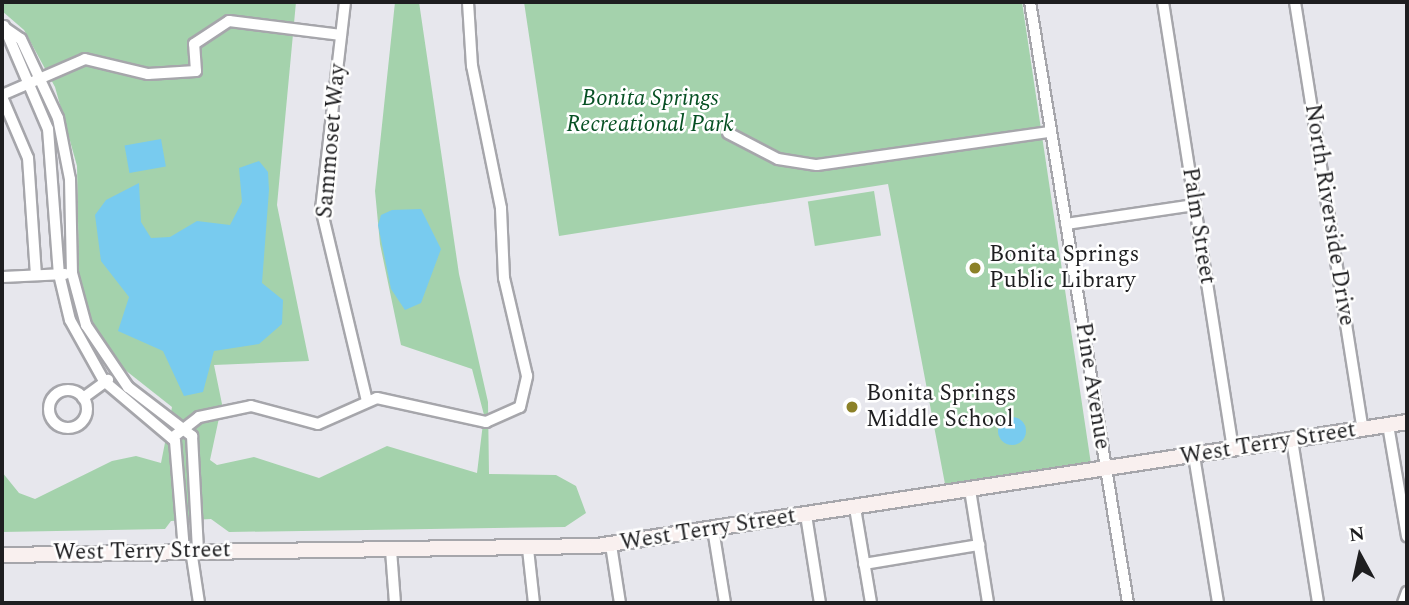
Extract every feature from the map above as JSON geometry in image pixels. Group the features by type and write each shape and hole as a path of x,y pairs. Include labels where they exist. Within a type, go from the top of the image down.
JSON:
{"street":[{"name":"Sammoset Way","path":"345,2 322,221 367,401"},
{"path":"172,438 183,426 251,406 332,422 367,401 403,399 486,422 513,414 526,398 524,355 504,278 490,131 472,66 468,2"},
{"name":"Pine Avenue","path":"1030,2 1128,603"},
{"name":"Palm Street","path":"1163,2 1233,449"},
{"name":"North Riverside Drive","path":"1295,2 1363,429"},
{"path":"36,274 28,158 2,96 43,76 95,58 148,74 196,71 194,44 229,21 341,35"},
{"path":"4,26 21,39 43,76 67,157 72,275 86,325 117,375 192,436 191,550"},
{"path":"4,26 31,81 52,151 59,274 75,333 105,383 172,438 180,455 199,603"},
{"path":"728,133 778,159 817,165 1050,132"},
{"path":"1066,225 1195,205"},
{"path":"2,277 72,275"},
{"path":"83,398 117,375"},
{"name":"West Terry Street","path":"2,555 191,550 528,549 611,545 1407,422"},
{"path":"1388,425 1407,536"},
{"path":"1292,440 1318,603"},
{"path":"1194,456 1218,603"},
{"path":"970,490 988,603"},
{"path":"855,508 871,603"},
{"path":"806,515 820,603"},
{"path":"713,529 725,603"},
{"path":"611,545 620,603"},
{"path":"864,564 979,545"},
{"path":"528,549 534,603"},
{"path":"391,550 395,603"},
{"path":"1403,603 1407,592"}],"green space":[{"path":"2,2 296,2 277,205 309,361 214,365 222,404 210,460 217,465 254,457 319,478 387,446 477,473 484,415 472,369 401,345 380,244 375,191 395,2 419,2 459,274 488,402 489,474 556,475 576,486 586,513 565,527 229,532 211,519 171,521 165,529 2,532 2,472 19,493 35,499 112,461 136,456 161,463 172,407 115,362 91,319 79,275 77,166 55,87 24,30 2,11"},
{"name":"Bonita Springs Recreational Park","path":"524,2 1022,2 1091,464 945,484 888,184 559,236"},
{"path":"874,191 881,235 815,246 808,201"}],"water":[{"path":"161,139 166,167 129,173 125,145"},
{"path":"259,161 268,172 269,190 262,283 283,300 282,324 259,344 214,351 203,392 184,396 163,351 118,331 129,297 101,261 95,215 106,200 139,183 141,222 151,238 170,237 197,221 230,225 242,202 239,168"},
{"path":"421,209 441,249 421,303 405,310 391,289 378,225 381,215 392,210"},
{"path":"1012,417 1022,421 1026,431 1022,441 1012,445 1002,441 998,431 1002,421"}],"place":[{"name":"Bonita Springs Public Library","path":"975,268"},
{"name":"Bonita Springs Middle School","path":"852,407"}]}
